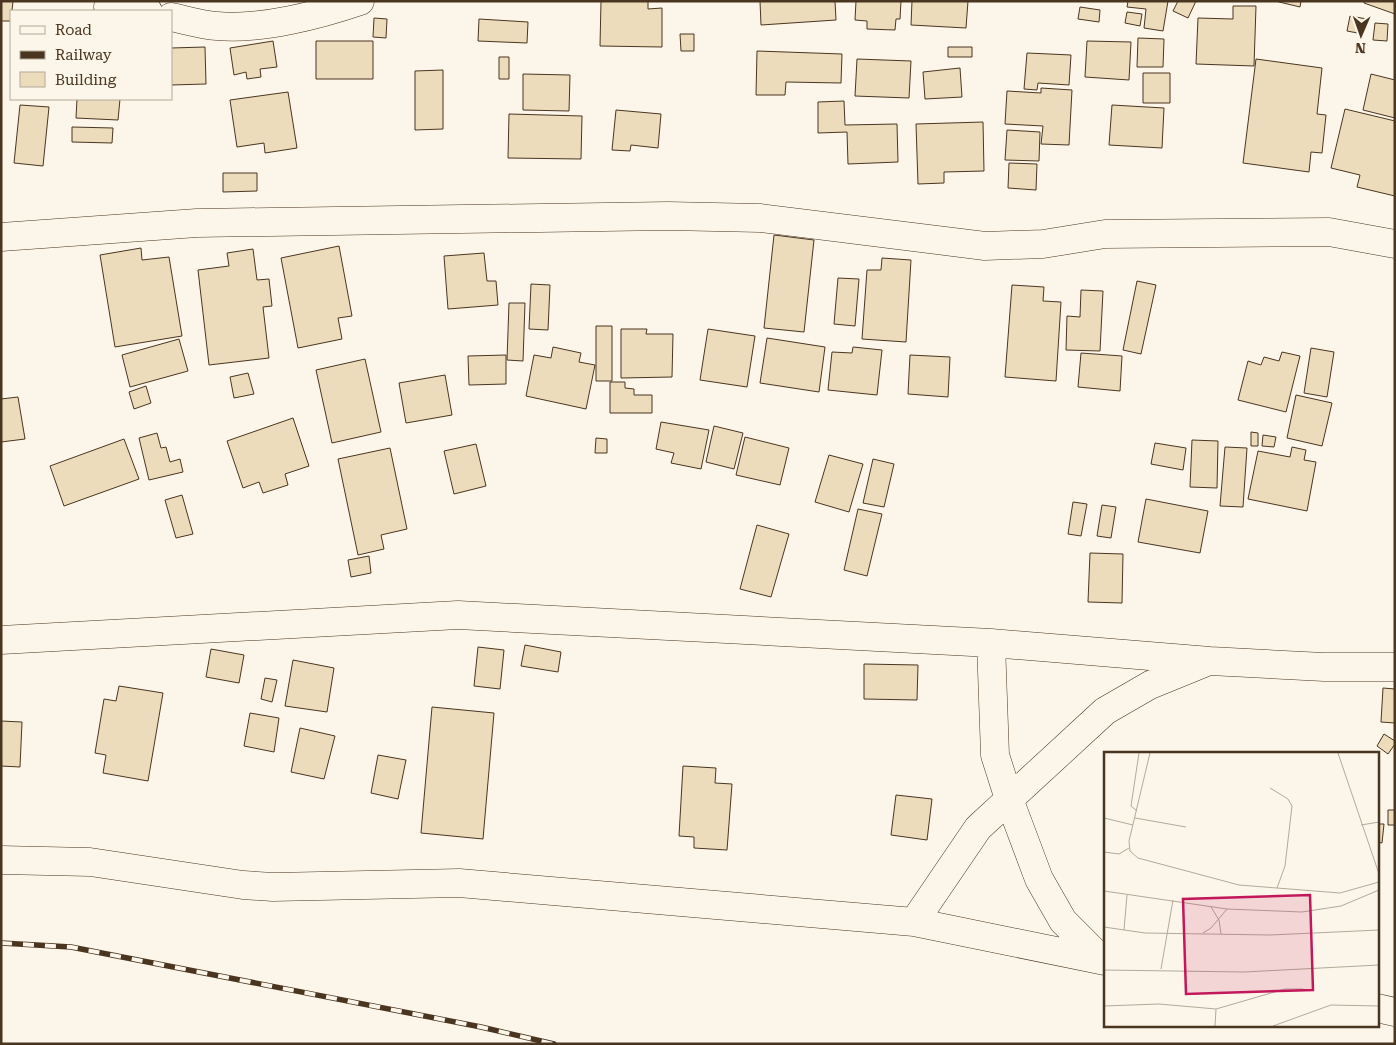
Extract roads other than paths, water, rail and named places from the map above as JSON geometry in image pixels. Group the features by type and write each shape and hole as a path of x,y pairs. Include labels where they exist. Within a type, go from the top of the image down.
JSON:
{"street":[{"path":"172,17 216,26 242,26 309,16 360,1"},
{"path":"108,7 138,10"},
{"path":"1,237 197,223 668,216 760,218 985,246 1043,244 1105,234 1319,232 1329,232 1395,244"},
{"path":"1,640 458,614 991,642 1210,661 1324,667 1395,667"},
{"path":"991,642 994,755 1009,799 1039,880 1058,913 1063,921 1103,960"},
{"path":"914,922 978,828 1105,711 1150,685 1210,661"},
{"path":"1,860 90,862 243,885 273,887 459,883 914,922 1103,960"},
{"path":"1378,1008 1395,1012"}],"railway":[{"path":"1,943 71,947 481,1027 554,1044"}]}
